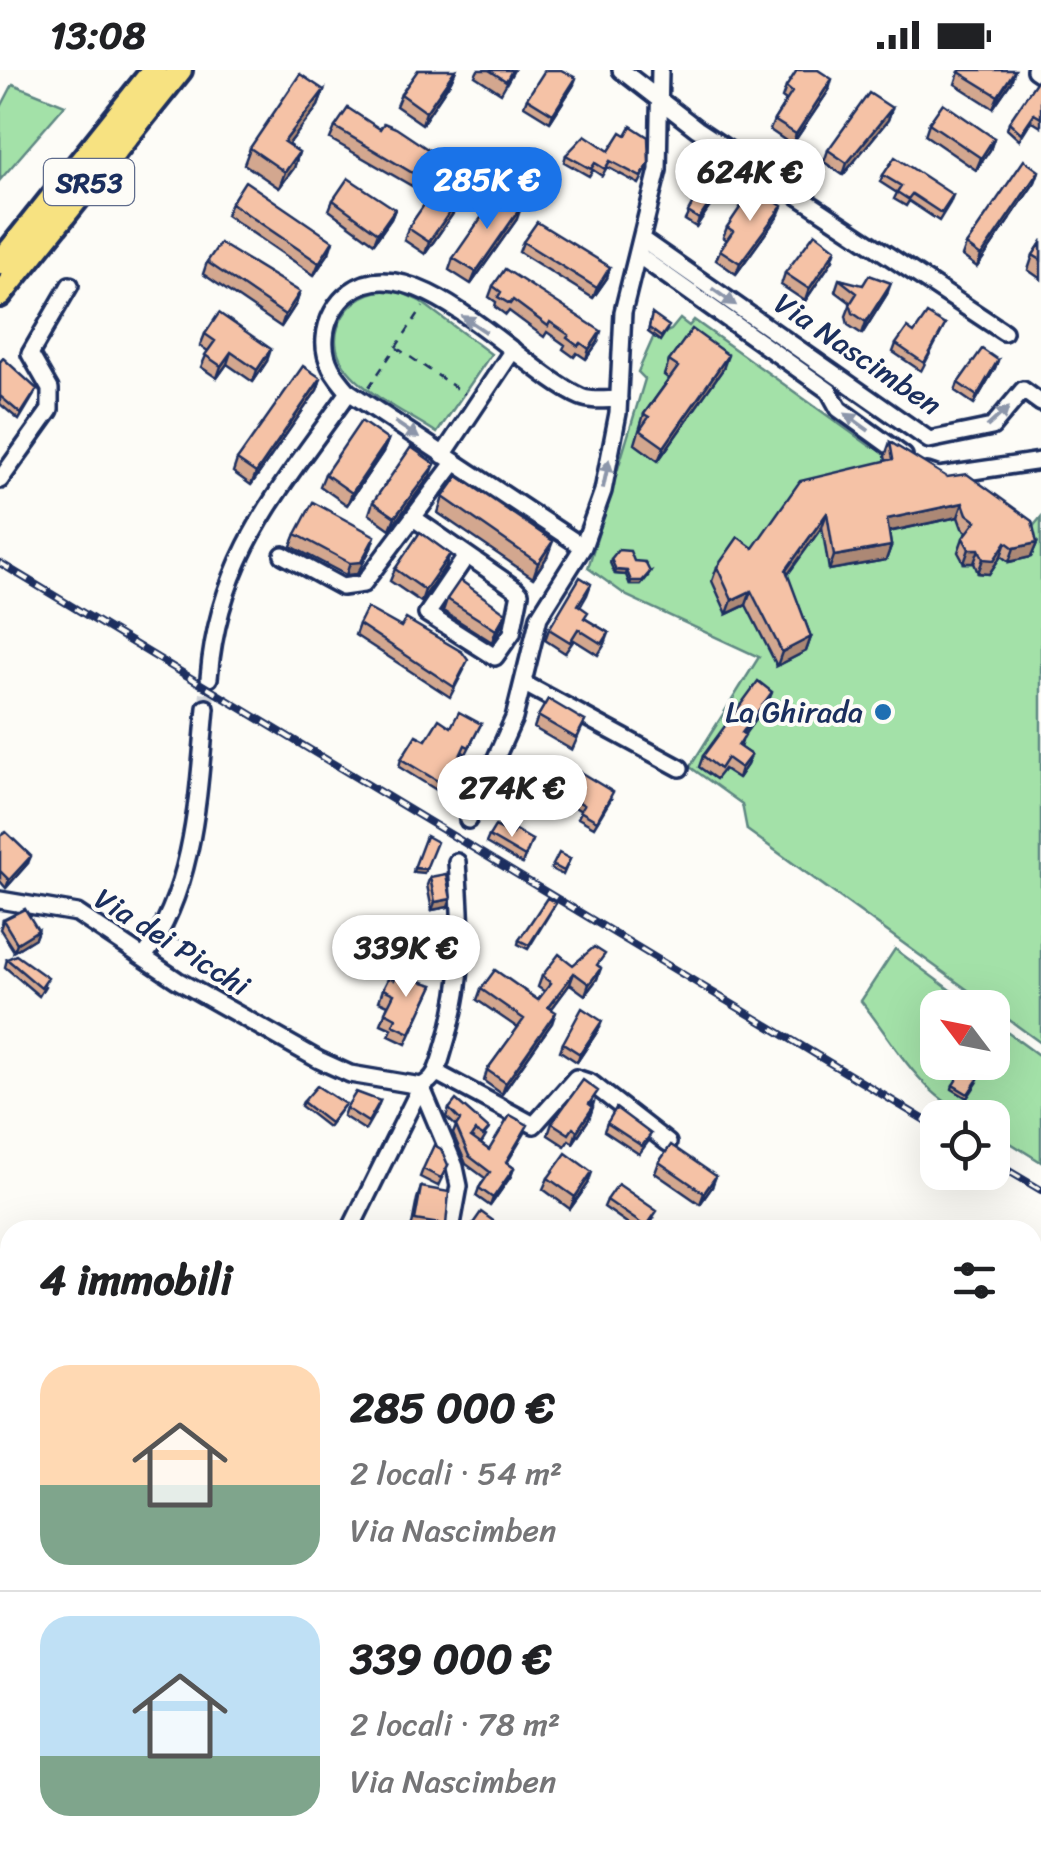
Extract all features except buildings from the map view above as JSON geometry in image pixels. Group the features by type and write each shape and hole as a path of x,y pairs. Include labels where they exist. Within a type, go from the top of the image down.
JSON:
{"highway":[{"name":"SR53","path":"0,263 152,70"},
{"name":"SR53","path":"0,295 180,70"}],"street":[{"path":"621,70 659,96 696,130 1004,332"},
{"path":"468,820 507,736 539,617 582,546 602,491 619,399 622,326 658,170 660,70"},
{"name":"Via Nascimben","path":"642,248 929,440 992,427 1024,390 1041,403"},
{"name":"Via Nascimben","path":"642,248 828,391 839,409 930,474 1041,461"},
{"path":"582,546 350,392 328,364 327,328 344,296 370,280 399,280 416,285 581,396 619,399"},
{"path":"0,480 50,410 50,389 30,354 70,286"},
{"path":"283,554 335,584 357,587 374,576 414,519 512,350"},
{"path":"209,678 216,620 241,551 350,392"},
{"path":"414,519 467,555 520,593 512,633 495,657 427,614 467,555"},
{"path":"523,683 680,768"},
{"path":"144,957 168,917 186,860 206,708"},
{"path":"355,1220 421,1086 437,1073 459,1002 463,970 458,862"},
{"name":"Via dei Picchi","path":"0,900 77,913 319,1060 350,1074 421,1086"},
{"path":"437,1073 534,1126 576,1078 592,1084 668,1143"},
{"path":"421,1086 455,1166 459,1186 453,1220"}],"path":[{"path":"368,388 424,306"},
{"path":"396,347 467,395"}],"green space":[{"path":"13,84 65,105 0,180 0,109"},
{"path":"396,290 420,301 491,354 437,433 363,386 338,354 336,336 353,303 365,295"},
{"name":"La Ghirada","path":"680,319 689,326 694,320 870,446 884,449 1027,534 1041,517 1041,1043 1010,1021 1010,990 968,990 747,830 742,804 690,767 759,657 627,596 588,568 645,379 638,372 653,338 671,330"},
{"path":"895,949 950,990 920,990 920,1078 902,1057 861,1001"},
{"path":"1010,1034 1041,1057 1041,1162 1010,1143 1010,1100 944,1100 922,1080 1010,1080"}],"tunnel":[{"path":"206,708 209,678"}],"railway":[{"path":"0,563 920,1117"},
{"path":"1010,1172 1041,1190"}],"place":[{"name":"La Ghirada","path":"883,712"}]}
